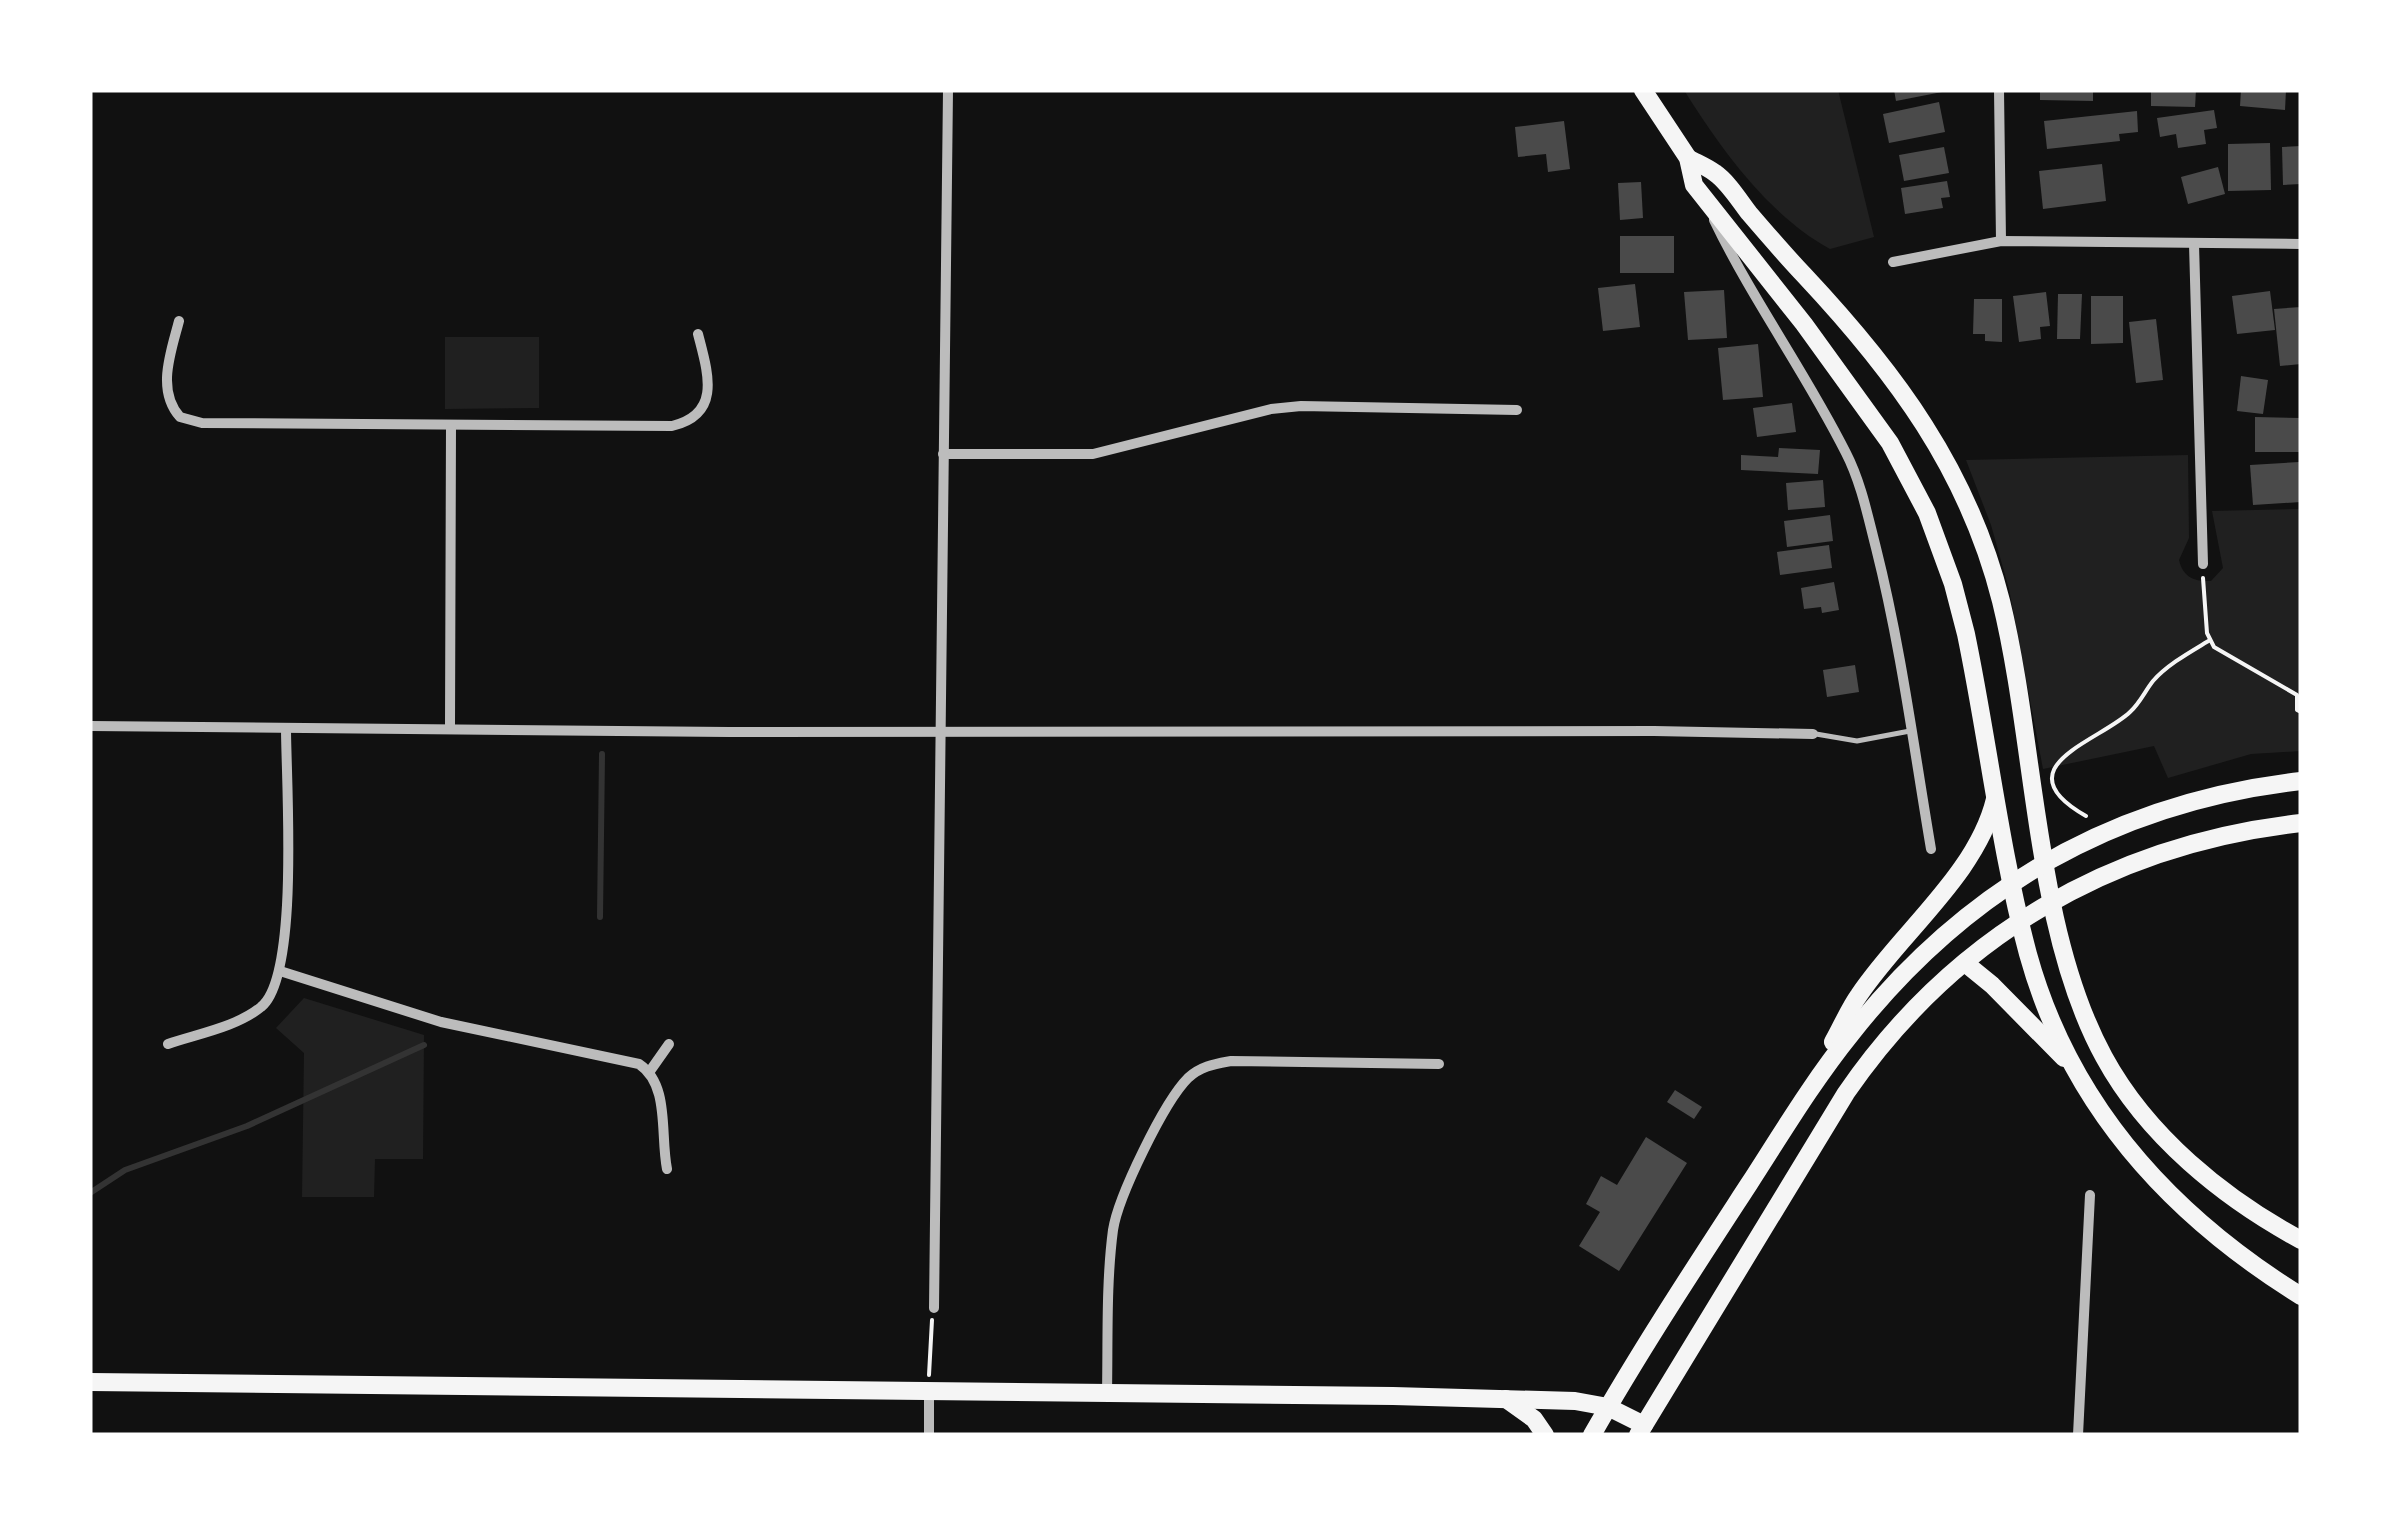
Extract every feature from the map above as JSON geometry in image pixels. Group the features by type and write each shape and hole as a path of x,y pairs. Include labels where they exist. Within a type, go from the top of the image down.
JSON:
{"main road":[{"path":"1643,90 1688,158 1694,185 1849,385 1890,443 1927,514 1958,601 2028,956 2072,1065 2122,1141 2173,1200 2234,1252 2301,1296"},
{"path":"1688,158 1718,174 1774,242 1858,332 1907,396 1945,455 1975,524 2000,599 2053,899 2081,1005 2104,1057 2136,1105 2172,1144 2222,1190 2301,1240"},
{"path":"1799,1104 1852,1032 1903,975 1952,927 2012,880 2104,833 2182,804 2268,785 2301,782"},
{"path":"1592,1435 1799,1104 1859,994 1969,854 1992,812 1996,793"},
{"path":"90,1382 1575,1401 1608,1408 1641,1430 1812,1145 1864,1066 1908,1015 1965,963 2053,899 2126,864 2212,837 2301,823"},
{"path":"1965,963 2072,1065"},
{"path":"1506,1400 1534,1420 1544,1435"}],"street":[{"path":"934,1308 948,90"},
{"path":"1999,90 2001,241"},
{"path":"1705,201 1733,258 1797,360 1847,454 1892,614 1932,849"},
{"path":"1893,262 2001,241 2301,244"},
{"path":"2194,244 2202,564"},
{"path":"178,321 167,375 171,402 180,417 202,423 655,428 692,420 706,402 698,334"},
{"path":"944,454 1093,454 1271,408 1516,410"},
{"path":"172,429 180,417"},
{"path":"692,420 701,434"},
{"path":"450,425 450,728"},
{"path":"90,726 729,732 1654,730 1812,734"},
{"path":"168,1044 242,1018 260,1008 274,992 285,937 286,728"},
{"path":"280,971 442,1022 639,1064 650,1071 660,1093 667,1169"},
{"path":"650,1071 669,1044"},
{"path":"1107,1393 1112,1241 1119,1204 1188,1078 1212,1064 1231,1061 1439,1064"},
{"path":"2078,1435 2090,1195"},
{"path":"929,1390 929,1435"}],"lane":[{"path":"1812,734 1857,741 1910,730"}],"path":[{"path":"2202,564 2204,613 2210,640 2228,657 2297,695 2297,710 2301,712"},
{"path":"2086,816 2061,799 2056,790 2054,772 2062,759 2074,746 2131,712 2153,682 2210,640"},
{"path":"929,1390 929,1339 934,1308"}],"shaded area":[{"path":"1684,90 1838,90 1874,237 1830,249 1807,235 1748,179"},
{"path":"445,337 539,337 539,408 445,409"},
{"path":"2188,455 2189,538 2179,560 2190,577 2211,581 2223,568 2212,511 2301,509 2301,751 2251,754 2168,778 2154,746 2043,769 2009,589 1991,525 1966,460"},
{"path":"304,998 424,1035 423,1159 375,1159 374,1197 302,1197 304,1053 276,1028"}],"building":[{"path":"1894,90 1942,90 1942,92 1896,101"},
{"path":"2040,90 2093,90 2093,101 2040,100"},
{"path":"2151,90 2196,90 2195,107 2151,106"},
{"path":"2241,90 2286,90 2285,110 2240,106"},
{"path":"1939,102 1945,132 1889,143 1883,114"},
{"path":"2214,110 2217,128 2204,130 2206,144 2178,148 2176,134 2160,137 2157,118"},
{"path":"2137,111 2138,132 2119,134 2120,141 2047,149 2044,121"},
{"path":"1564,121 1570,169 1548,172 1546,154 1518,157 1515,127"},
{"path":"2270,143 2271,190 2228,191 2228,144"},
{"path":"2301,146 2301,184 2283,185 2282,147"},
{"path":"1944,147 1949,173 1904,181 1899,155"},
{"path":"2102,164 2106,201 2043,209 2039,171"},
{"path":"2218,167 2225,194 2188,204 2181,177"},
{"path":"1947,181 1950,197 1941,198 1943,208 1905,214 1901,188"},
{"path":"1641,182 1643,218 1620,220 1618,183"},
{"path":"1620,236 1674,236 1674,273 1620,273"},
{"path":"1635,284 1640,327 1603,331 1598,288"},
{"path":"1724,290 1727,338 1688,340 1684,292"},
{"path":"2270,291 2275,330 2237,334 2232,296"},
{"path":"2046,292 2050,326 2040,327 2041,339 2019,342 2013,296"},
{"path":"2058,294 2082,294 2080,339 2057,339"},
{"path":"2091,296 2123,296 2123,343 2091,344"},
{"path":"1974,299 2002,299 2002,342 1985,341 1985,334 1973,334"},
{"path":"2301,307 2301,364 2280,366 2274,309"},
{"path":"2156,319 2163,380 2136,383 2129,322"},
{"path":"1758,344 1763,397 1723,400 1718,348"},
{"path":"2241,376 2268,380 2263,414 2237,411"},
{"path":"1792,403 1796,432 1757,437 1753,408"},
{"path":"2255,417 2301,418 2301,452 2255,452"},
{"path":"1779,448 1820,450 1818,474 1741,470 1741,455 1778,457"},
{"path":"2299,462 2301,502 2253,505 2250,465"},
{"path":"1823,480 1825,507 1788,510 1786,483"},
{"path":"1830,515 1833,541 1787,547 1784,521"},
{"path":"1829,545 1832,568 1780,575 1777,552"},
{"path":"1834,582 1839,610 1822,613 1821,607 1804,609 1801,588"},
{"path":"1855,665 1859,692 1827,697 1823,670"},
{"path":"1675,1090 1702,1107 1694,1119 1667,1102"},
{"path":"1646,1137 1687,1163 1619,1271 1579,1246 1600,1212 1586,1204 1601,1176 1617,1185"}],"waterway":[{"path":"600,917 602,754"},
{"path":"90,1193 125,1170 247,1126 424,1045"}]}
